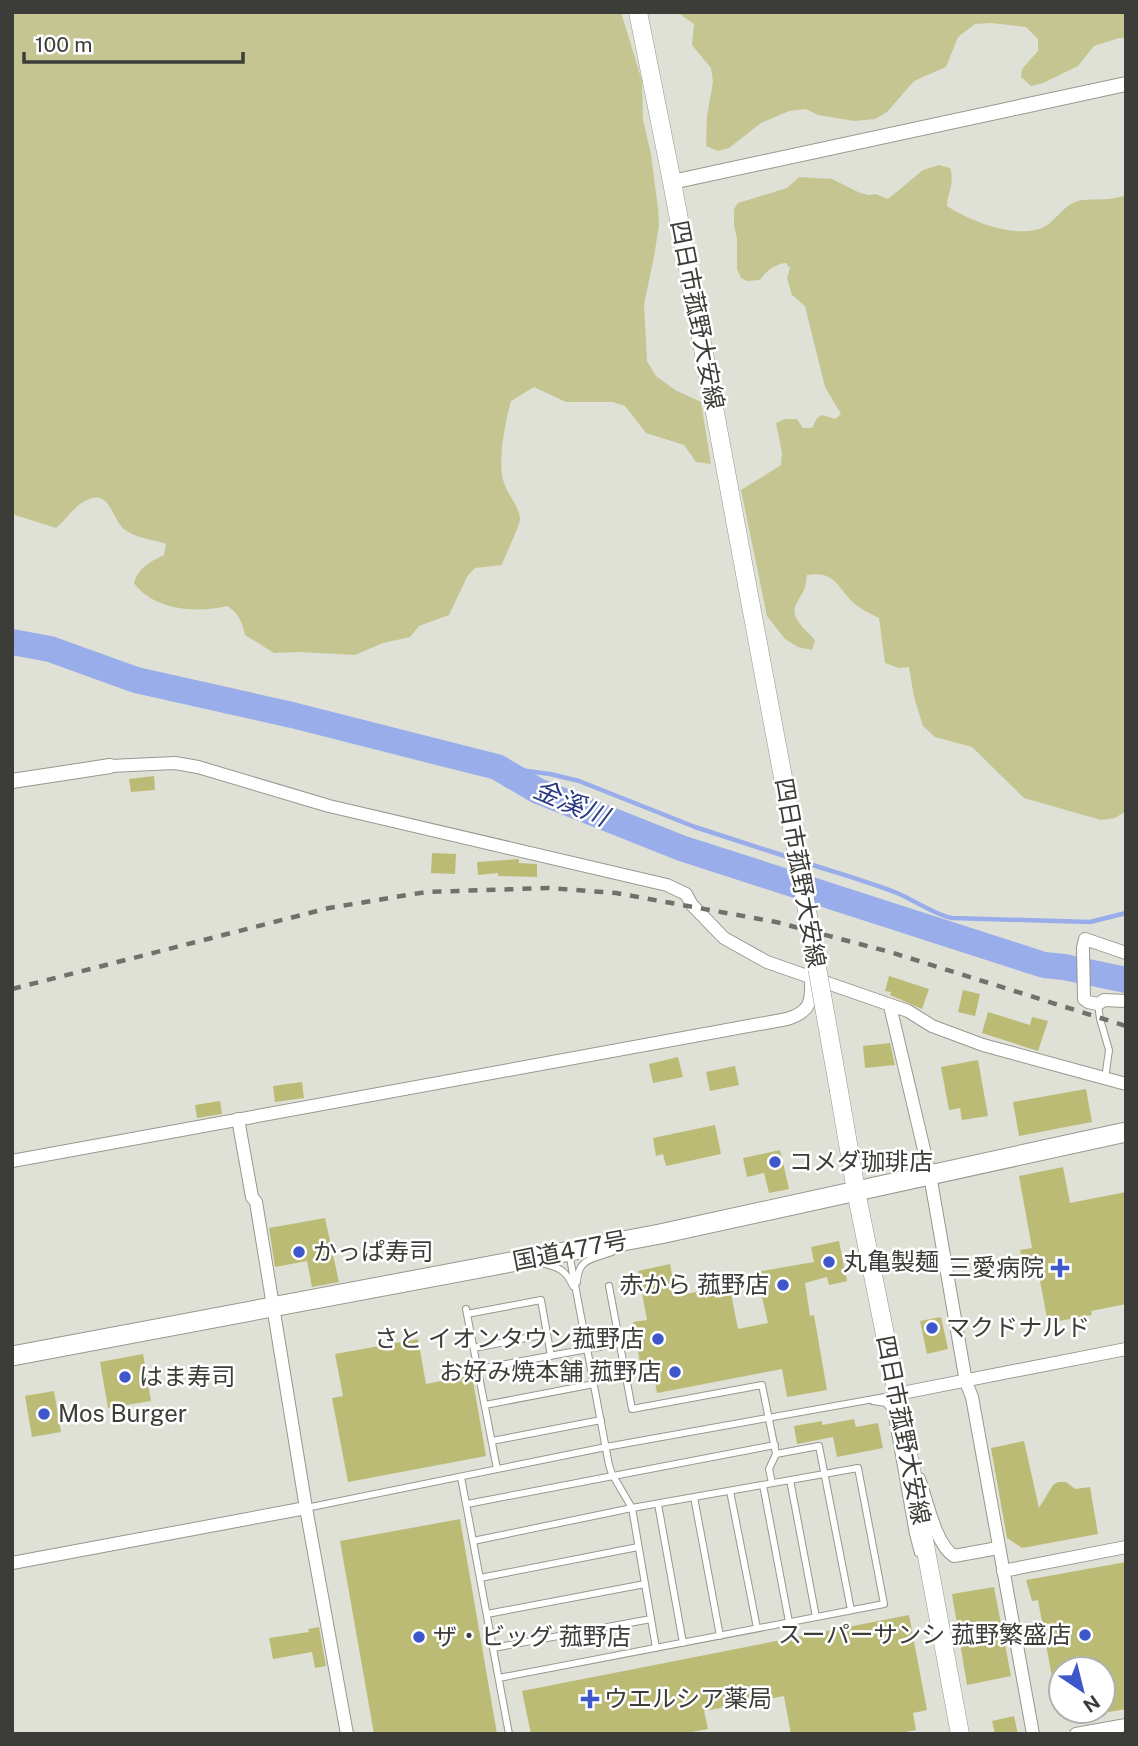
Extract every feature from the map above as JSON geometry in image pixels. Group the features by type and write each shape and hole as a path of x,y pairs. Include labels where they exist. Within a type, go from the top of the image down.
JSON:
{"highway":[{"name":"国道477号","path":"12,1356 660,1234 1126,1132"}],"main road":[{"name":"四日市菰野大安線","path":"638,12 790,815 856,1191 905,1435 960,1734"}],"street":[{"path":"672,182 1126,84"},
{"path":"12,781 110,766 175,763 198,767 329,806 667,885 687,894 692,905 724,938 767,962 908,1011 932,1026 983,1045 1126,1084"},
{"path":"1126,953 1085,939 1084,994 1088,1002 1098,1004 1104,1000 1126,1001"},
{"path":"12,1161 787,1019 802,1014 807,1008 812,994 811,979"},
{"path":"890,1006 930,1174 966,1382 972,1397 1034,1734"},
{"path":"238,1119 274,1308 306,1508 347,1734"},
{"path":"897,1394 1126,1349"},
{"path":"905,1435 940,1541 947,1552 954,1556 998,1548"},
{"path":"12,1563 306,1508"},
{"path":"1003,1571 1126,1547"},
{"path":"1076,1734 1126,1725"}],"lane":[{"path":"1098,1004 1110,1051 1105,1079"},
{"path":"578,1298 578,1270 582,1263 660,1234"},
{"path":"569,1252 612,1474 632,1508 656,1648"},
{"path":"505,1264 542,1263 559,1267 567,1273 578,1298"},
{"path":"609,1286 632,1409 762,1385 776,1454 769,1469 772,1483"},
{"path":"497,1469 466,1312 541,1300 551,1356"},
{"path":"474,1348 547,1334"},
{"path":"479,1369 620,1343"},
{"path":"485,1405 594,1384"},
{"path":"306,1508 606,1447 897,1394"},
{"path":"867,1400 886,1403 891,1410 913,1534 941,1633"},
{"path":"492,1441 601,1420"},
{"path":"467,1504 612,1474 775,1445"},
{"path":"776,1454 820,1446 850,1610"},
{"path":"473,1541 632,1508 858,1468 874,1549 884,1604 499,1678"},
{"path":"461,1477 509,1734"},
{"path":"790,1480 816,1617"},
{"path":"763,1485 789,1622"},
{"path":"730,1491 757,1628"},
{"path":"694,1497 720,1636"},
{"path":"657,1504 683,1643"},
{"path":"480,1578 638,1547"},
{"path":"487,1614 645,1584"},
{"path":"493,1648 651,1619"}],"green space":[{"path":"12,12 621,12 642,81 643,120 651,154 658,209 659,225 644,304 647,361 656,376 675,390 701,402 711,464 696,462 684,445 646,433 625,406 613,402 566,402 534,387 511,401 504,431 502,474 520,519 502,565 475,568 468,575 449,615 419,626 410,637 383,643 355,655 274,653 245,635 239,618 227,606 177,608 153,599 134,583 142,569 164,555 166,544 128,532 100,498 81,503 56,528 12,514"},
{"path":"677,12 1126,12 1126,38 1094,46 1078,66 1031,86 1021,77 1022,69 1038,51 1038,39 1026,27 975,24 958,37 946,67 914,81 887,112 875,119 854,121 818,115 806,109 789,111 761,123 729,148 718,151 706,146 707,116 713,82 711,68 692,45 694,24"},
{"path":"939,165 950,168 951,173 952,183 947,206 981,223 1008,230 1044,227 1069,205 1078,201 1112,199 1126,195 1126,811 1115,818 1101,820 1024,798 972,747 935,737 923,726 909,667 899,668 885,663 879,618 855,604 830,578 817,574 807,575 804,590 795,607 797,619 815,641 812,650 798,647 785,639 767,616 741,490 781,465 782,453 776,423 785,419 797,419 803,428 812,428 817,418 822,415 835,419 841,414 825,387 805,306 792,295 787,278 790,268 786,263 771,268 760,280 747,281 741,278 737,269 734,209 738,203 787,188 799,177 832,179 858,192 876,194 888,199 923,170"}],"building":[{"path":"154,776 155,790 131,792 129,779"},
{"path":"432,853 456,854 455,874 431,873"},
{"path":"519,859 519,863 537,864 537,877 498,876 498,873 478,875 477,862"},
{"path":"889,976 929,989 922,1009 885,991"},
{"path":"963,990 980,994 975,1016 958,1012"},
{"path":"988,1012 1030,1025 1032,1017 1048,1021 1038,1051 982,1033"},
{"path":"890,1043 895,1065 865,1068 863,1046"},
{"path":"678,1057 683,1077 653,1083 649,1064"},
{"path":"978,1060 988,1116 962,1120 960,1108 949,1110 941,1067"},
{"path":"735,1066 739,1085 710,1091 706,1072"},
{"path":"302,1082 304,1098 275,1102 273,1086"},
{"path":"1086,1089 1092,1122 1019,1136 1013,1102"},
{"path":"220,1101 222,1114 197,1118 195,1105"},
{"path":"715,1125 721,1154 666,1166 663,1154 656,1156 653,1138"},
{"path":"780,1150 789,1189 769,1193 764,1173 747,1177 743,1158"},
{"path":"1063,1167 1070,1203 1126,1192 1126,1304 1091,1311 1092,1315 1048,1323 1038,1270 1024,1272 1020,1250 1032,1248 1019,1176"},
{"path":"325,1218 339,1282 312,1287 307,1261 275,1267 269,1228"},
{"path":"839,1241 847,1281 829,1285 827,1277 805,1283 810,1316 814,1315 827,1390 787,1397 782,1369 657,1393 651,1361 640,1363 633,1322 647,1320 638,1271 670,1264 676,1296 716,1288 717,1297 731,1294 738,1329 768,1323 756,1272 814,1262 811,1247"},
{"path":"941,1317 948,1349 927,1354 920,1321"},
{"path":"418,1339 426,1384 472,1375 486,1456 348,1482 332,1398 343,1396 335,1354"},
{"path":"143,1354 151,1401 108,1408 100,1362"},
{"path":"54,1391 61,1432 32,1437 25,1396"},
{"path":"854,1419 856,1427 878,1423 883,1448 837,1457 833,1437 797,1444 794,1426 822,1421 822,1425"},
{"path":"1024,1441 1039,1508 1053,1485 1058,1482 1066,1482 1075,1489 1090,1487 1098,1534 1022,1548 1007,1538 991,1448"},
{"name":"ザ・ビッグ 菰野店","path":"460,1519 497,1734 374,1734 340,1541"},
{"name":"スーパーサンシ 菰野繁盛店","path":"1126,1562 1126,1709 1117,1711 1117,1655 1048,1655 1038,1600 1032,1601 1026,1580"},
{"path":"994,1587 1011,1676 967,1685 952,1594"},
{"path":"909,1615 927,1710 913,1713 916,1730 895,1734 791,1734 784,1696 704,1711 708,1729 681,1734 531,1734 522,1691"},
{"path":"319,1627 326,1666 315,1668 312,1652 273,1659 269,1638 309,1632 308,1629"},
{"path":"1014,1716 1018,1734 995,1734 992,1721"}],"waterway":[{"name":"金溪川","path":"12,642 50,649 136,680 292,715 497,767 538,791 681,848 1044,965 1126,980"},
{"path":"497,767 579,781 695,827 791,858"},
{"path":"803,862 886,889 952,918 1090,922 1126,913"}],"railway":[{"path":"12,989 329,908 426,892 549,888 616,893 776,922 890,952 1126,1026"}],"place":[{"name":"コメダ珈琲店","path":"775,1162"},
{"name":"かっぱ寿司","path":"299,1252"},
{"name":"丸亀製麺","path":"829,1262"},
{"name":"三愛病院","path":"1060,1268"},
{"name":"赤から 菰野店","path":"783,1285"},
{"name":"マクドナルド","path":"932,1328"},
{"name":"さと イオンタウン菰野店","path":"658,1339"},
{"name":"お好み焼本舗 菰野店","path":"675,1372"},
{"name":"はま寿司","path":"125,1377"},
{"name":"Mos Burger","path":"44,1414"},
{"name":"スーパーサンシ 菰野繁盛店","path":"1085,1635"},
{"name":"ザ・ビッグ 菰野店","path":"419,1637"},
{"name":"ウエルシア薬局","path":"590,1699"}]}
